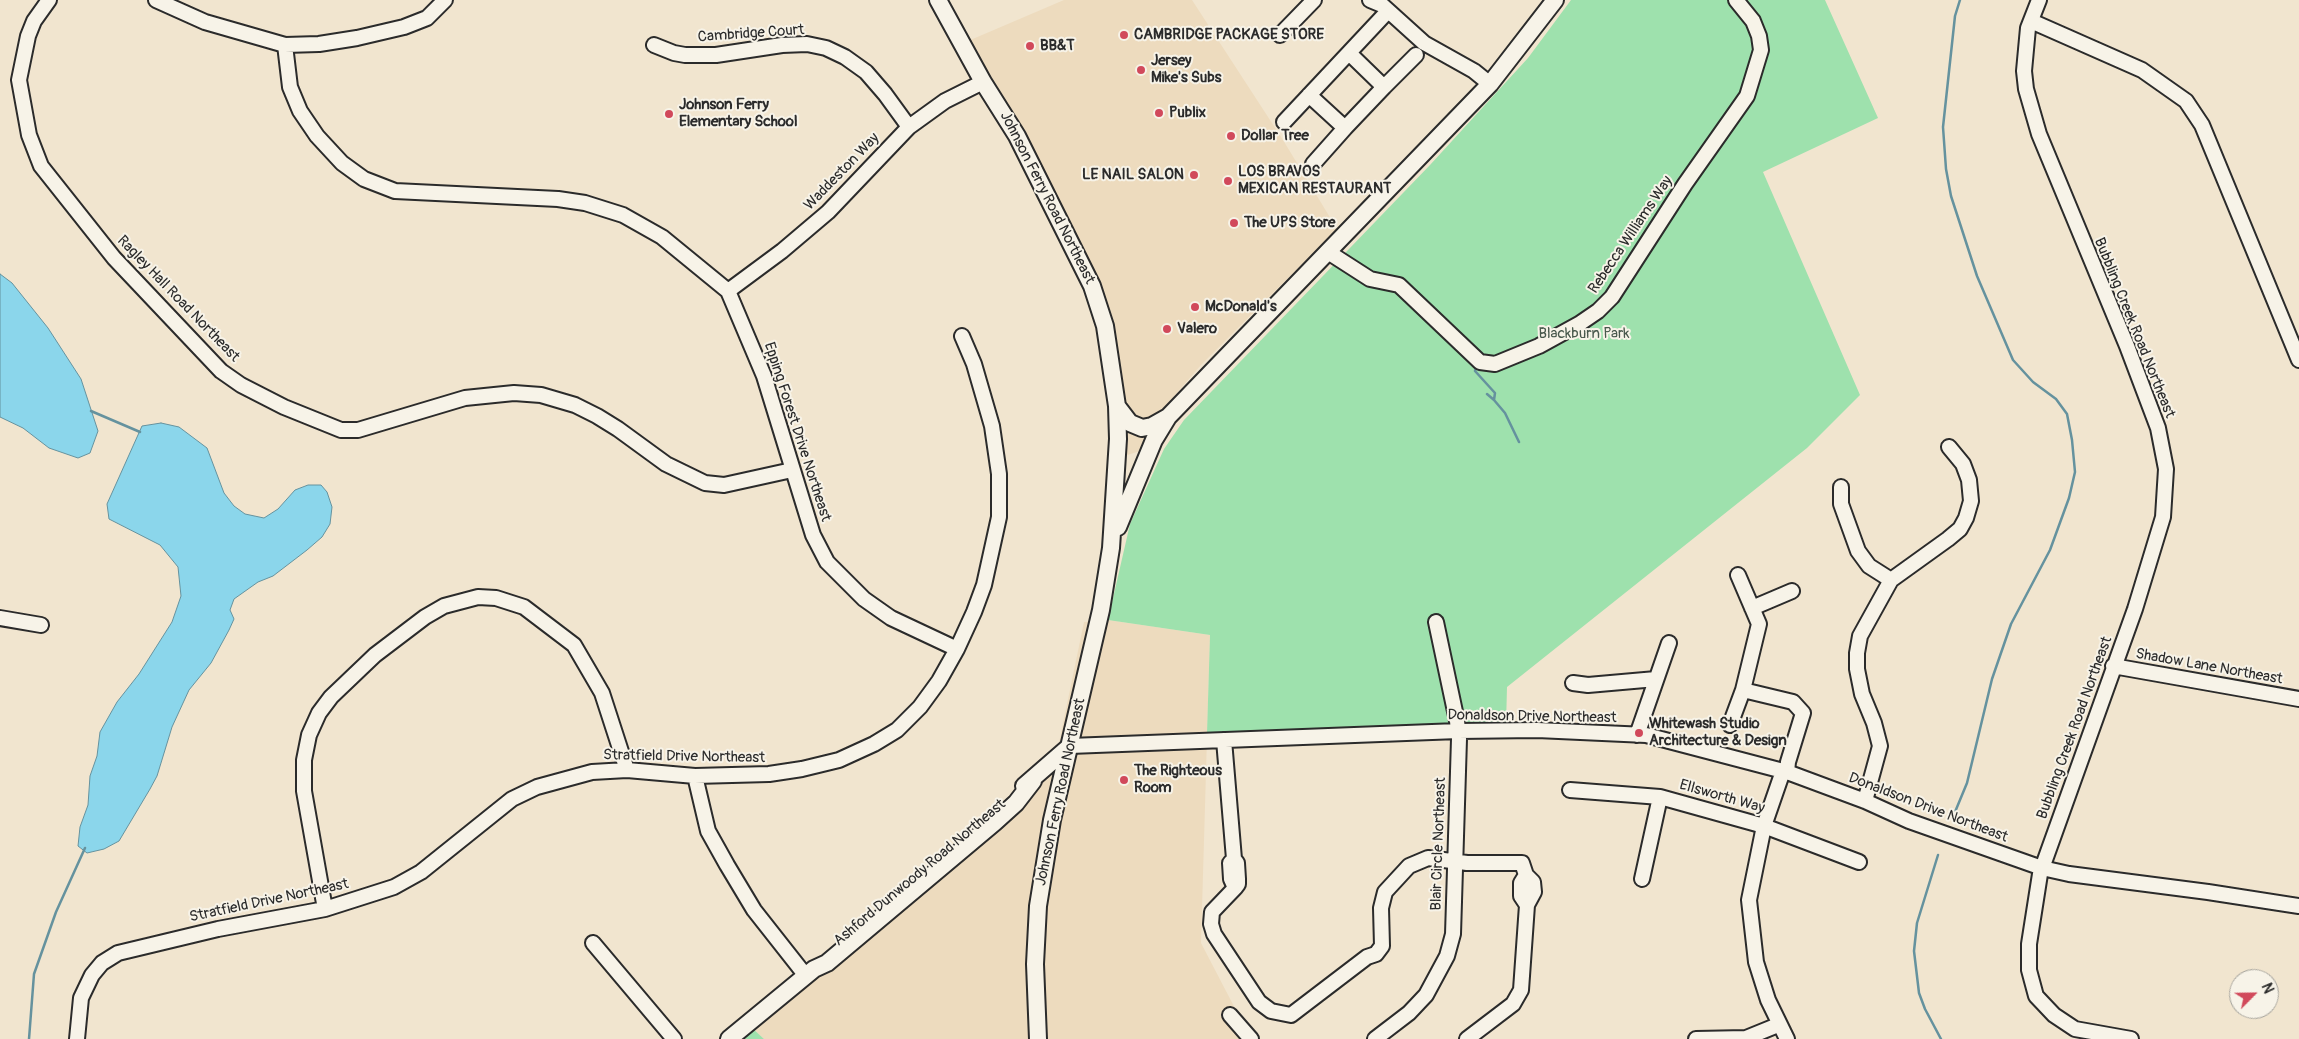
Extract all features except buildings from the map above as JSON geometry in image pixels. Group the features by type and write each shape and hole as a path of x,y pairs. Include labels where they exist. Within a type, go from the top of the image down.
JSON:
{"main road":[{"name":"Johnson Ferry Road Northeast","path":"938,0 983,82 1017,136 1092,286 1105,326 1117,406 1118,439 1111,548 1101,610 1052,820 1038,906 1035,964 1038,1039"},
{"path":"1111,548 1123,511 1139,472 1154,440 1168,417 1490,84 1555,0"},
{"path":"1117,406 1130,423 1142,428 1152,426 1168,417"},
{"path":"1118,439 1123,455 1139,472"},
{"name":"Ashford Dunwoody Road Northeast","path":"729,1039 810,973 821,956 919,877 1018,790 1033,781 1070,746"}],"street":[{"name":"Ragley Hall Road Northeast","path":"49,0 34,21 28,36 19,80 29,134 41,166 114,258 221,371 241,385 284,407 341,430 358,430 465,398 514,393 542,395 574,405 597,416 666,464 705,483 724,485 792,470"},
{"path":"156,0 205,22 285,45 319,44 357,38 404,27 427,18 445,0"},
{"path":"1280,36 1314,0"},
{"path":"1370,0 1382,5 1424,43 1474,71 1490,84"},
{"name":"Rebecca Williams Way","path":"1328,252 1370,279 1399,285 1480,362 1495,364 1539,346 1579,324 1598,311 1612,297 1685,184 1747,96 1761,50 1753,21 1736,0"},
{"name":"Bubbling Creek Road Northeast","path":"2039,0 2031,22 2024,55 2026,89 2039,134 2128,346 2158,428 2166,469 2163,517 2135,610 2113,666 2042,868 2029,944 2029,970 2036,996 2054,1015 2075,1029 2131,1039"},
{"path":"1284,122 1388,11"},
{"path":"2031,22 2142,70 2186,101 2202,126 2299,360"},
{"name":"Cambridge Court","path":"654,45 674,54 685,55 716,55 782,45 807,44 826,48 845,57 866,72 909,127"},
{"name":"Epping Forest Drive Northeast","path":"285,45 290,87 300,111 317,136 342,163 364,179 395,192 558,199 585,203 623,215 662,237 728,291 764,376 813,535 827,562 844,581 891,618 957,649"},
{"path":"1349,53 1384,87"},
{"path":"1313,164 1416,55"},
{"name":"Waddeston Way","path":"728,291 782,251 821,218 851,190 909,127 945,101 983,82"},
{"path":"1309,95 1345,128"},
{"name":"Stratfield Drive Northeast","path":"77,1039 81,998 88,983 102,964 118,953 218,929 324,909 394,887 414,875 512,799 537,787 592,772 627,770 695,776 768,774 802,770 839,760 874,744 897,730 920,707 939,681 957,649 984,585 999,517 999,474 992,426 974,364 962,336"},
{"path":"1865,801 1880,746 1874,723 1862,694 1857,653 1860,636 1891,580 1948,539 1960,529 1966,518 1971,501 1969,480 1962,464 1949,447"},
{"path":"1841,487 1840,504 1858,551 1868,566 1891,580"},
{"path":"1730,725 1743,690 1759,624 1738,575"},
{"path":"1752,608 1792,591"},
{"path":"324,909 304,791 304,760 309,735 319,714 331,697 375,655 425,617 444,606 478,597 496,598 524,607 574,645 602,693 627,770"},
{"path":"0,618 41,625"},
{"name":"Blair Circle Northeast","path":"1379,1038 1409,1013 1426,995 1447,956 1453,934 1458,731 1436,622"},
{"path":"1638,735 1669,643"},
{"name":"Shadow Lane Northeast","path":"2113,666 2299,698"},
{"path":"1573,683 1588,685 1656,679"},
{"path":"1743,690 1793,702 1803,713 1785,772 1764,826 1749,900 1756,962 1778,1025 1787,1039"},
{"name":"Donaldson Drive Northeast","path":"1070,746 1458,731 1537,730 1638,735 1785,772 1865,801 1909,821 2042,868 2069,874 2299,906"},
{"path":"1224,740 1234,867 1232,884 1234,888 1212,912 1210,924 1214,934 1259,1002 1271,1011 1291,1015 1368,957 1372,940 1380,930 1381,908 1385,892 1410,866 1428,858 1455,861 1522,862 1526,875 1533,882 1534,892 1527,905 1521,990 1513,1004 1467,1039"},
{"path":"695,776 708,831 727,865 754,910 810,973"},
{"name":"Ellsworth Way","path":"1570,790 1660,797 1764,826 1859,862"},
{"path":"1642,879 1660,797"},
{"path":"593,943 674,1039"},
{"path":"1230,1015 1251,1039"},
{"path":"1696,1039 1746,1038 1778,1025"}],"shaded area":[{"path":"1064,0 1192,0 1283,140 1337,229 1201,365 1163,409 1140,451 1115,459 1113,414 1086,283 961,44"},
{"path":"1108,620 1210,635 1201,943 1239,1016 1257,1039 764,1039 750,1026 992,822 1059,743 1084,622"}],"green space":[{"name":"Blackburn Park","path":"1571,0 1825,0 1878,118 1763,172 1860,395 1807,448 1507,687 1506,726 1438,724 1207,733 1210,635 1108,620 1130,524 1164,449 1184,420 1430,165 1528,58"},
{"path":"750,1026 764,1039 733,1039"}],"water":[{"path":"0,274 12,283 48,328 81,379 98,431 90,453 78,458 49,448 23,428 0,417"},
{"path":"161,423 179,427 207,448 224,493 234,506 245,514 264,518 278,509 295,490 308,485 321,485 327,492 332,507 330,524 322,537 307,550 273,576 258,582 234,599 230,610 234,619 211,663 189,690 172,727 157,776 150,789 119,841 104,849 87,853 78,846 80,827 88,805 90,776 97,756 100,732 117,702 139,674 172,622 181,596 178,567 160,545 109,519 107,504 142,426"}],"waterway":[{"path":"1955,812 1967,783 1992,679 2011,624 2050,550 2069,498 2075,472 2067,414 2056,399 2033,382 2013,360 1977,276 1951,196 1946,169 1943,127 1955,16 1960,0"},
{"path":"1476,368 1475,371 1495,393 1494,400 1505,413 1519,442"},
{"path":"1487,394 1494,400"},
{"path":"91,411 140,432"},
{"path":"29,1039 34,974 56,912 85,848"},
{"path":"1938,855 1917,923 1914,951 1919,993 1941,1039"}],"place":[{"name":"CAMBRIDGE PACKAGE STORE","path":"1124,35"},
{"name":"BB&T","path":"1030,46"},
{"name":"Jersey Mike's Subs","path":"1141,70"},
{"name":"Publix","path":"1159,113"},
{"name":"Johnson Ferry Elementary School","path":"669,114"},
{"name":"Dollar Tree","path":"1231,136"},
{"name":"LE NAIL SALON","path":"1194,175"},
{"name":"LOS BRAVOS MEXICAN RESTAURANT","path":"1228,181"},
{"name":"The UPS Store","path":"1234,223"},
{"name":"McDonald's","path":"1195,307"},
{"name":"Valero","path":"1167,329"},
{"name":"Whitewash Studio Architecture & Design","path":"1639,733"},
{"name":"The Righteous Room","path":"1124,780"}]}
